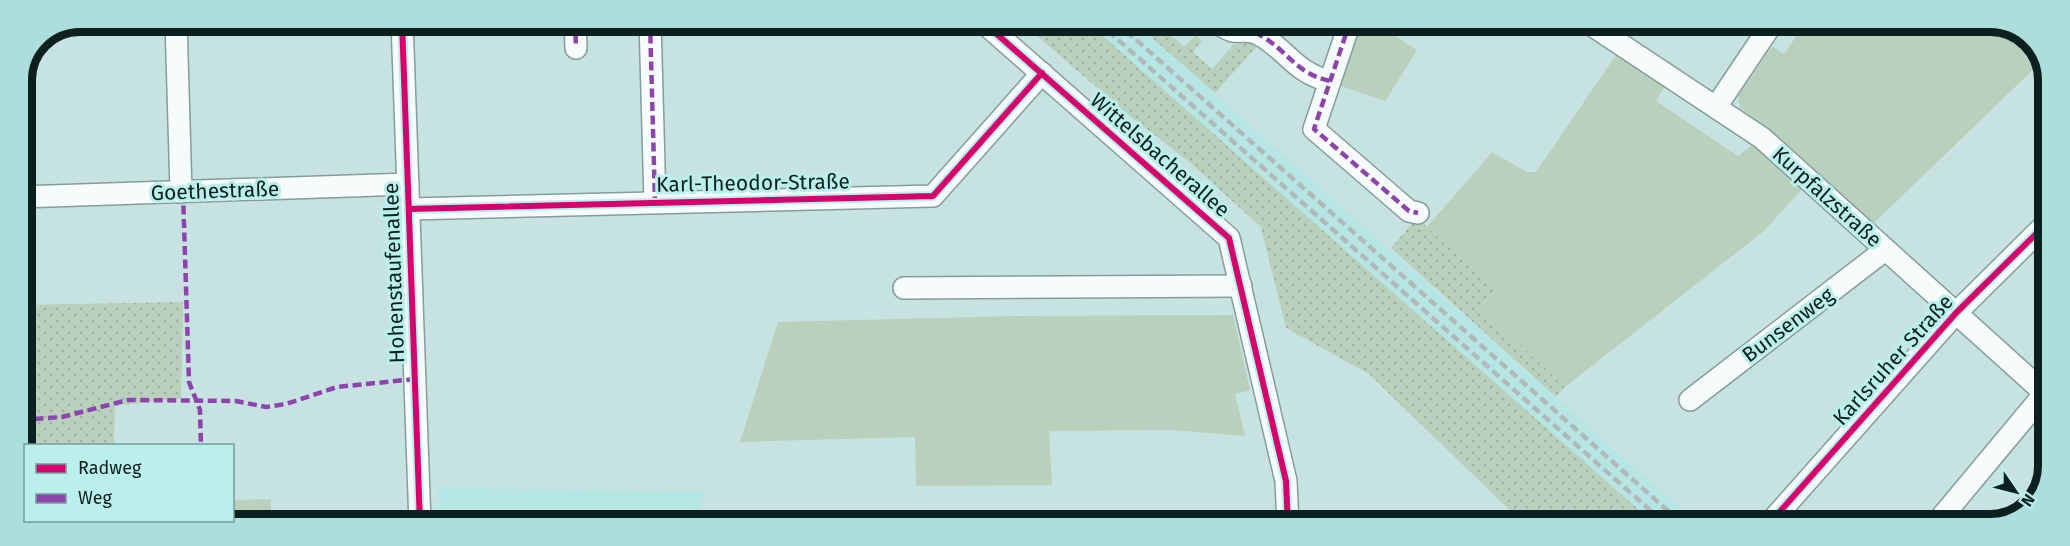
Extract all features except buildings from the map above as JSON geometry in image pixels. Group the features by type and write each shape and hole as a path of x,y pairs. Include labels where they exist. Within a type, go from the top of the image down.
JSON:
{"street":[{"path":"176,32 181,192"},
{"name":"Hohenstaufenallee","path":"402,32 420,514"},
{"path":"575,32 576,48"},
{"path":"650,32 655,202"},
{"name":"Wittelsbacherallee","path":"994,32 1229,238 1286,481 1288,514"},
{"path":"1229,32 1258,33 1304,72 1330,81"},
{"path":"1347,32 1314,129 1409,211 1418,213"},
{"name":"Kurpfalzstraße","path":"1602,32 1762,138 2038,388"},
{"path":"1716,107 1766,32"},
{"name":"Karl-Theodor-Straße","path":"409,209 933,196 1042,73"},
{"name":"Goethestraße","path":"32,198 408,184"},
{"name":"Karlsruher Straße","path":"1778,514 1956,313 2038,232"},
{"name":"Bunsenweg","path":"1690,400 1886,250"},
{"path":"904,288 1241,286"},
{"path":"1944,514 2038,404"}],"shaded area":[{"path":"1098,32 1145,32 1687,514 1644,514"},
{"path":"438,487 705,492 699,514 439,514"}],"green space":[{"path":"1033,32 1098,32 1644,514 1514,514 1369,374 1286,328 1261,227 1188,161 1125,112"},
{"path":"1145,32 1167,32 1184,47 1196,35 1202,41 1193,52 1212,69 1233,45 1256,41 1259,44 1215,93"},
{"path":"1359,32 1389,32 1417,50 1385,101 1341,86"},
{"path":"1799,32 2000,32 2022,43 2037,66 1874,223 1772,131 1740,108 1738,96 1769,50 1773,47 1784,54"},
{"path":"1616,55 1665,86 1656,101 1738,156 1752,145 1802,189 1764,231 1565,387 1481,307 1496,290 1427,227 1492,152 1527,172 1536,172"},
{"path":"1417,218 1496,290 1481,307 1565,387 1556,397 1391,248"},
{"path":"183,302 181,398 115,406 114,444 32,444 32,305"},
{"path":"1233,315 1250,390 1235,394 1245,436 1172,430 1049,431 1052,485 916,486 915,437 740,442 778,322 1017,316"},
{"path":"271,499 271,513 234,514 234,500"}],"railway":[{"path":"1109,32 1655,514"},
{"path":"1127,32 1672,514"}],"marked path":[{"path":"575,32 576,48"},
{"path":"650,32 655,202"},
{"path":"1254,32 1309,73 1330,81"},
{"path":"1347,32 1314,129 1409,211 1418,213"},
{"path":"183,192 189,382 200,410 201,444"},
{"path":"32,419 62,417 128,400 236,401 266,407 286,404 337,387 415,379"}],"cycle path":[{"path":"402,32 420,514"},
{"path":"994,32 1229,238 1286,481 1288,514"},
{"path":"409,209 933,196 1042,73"},
{"path":"1778,514 1956,313 2038,232"}]}
